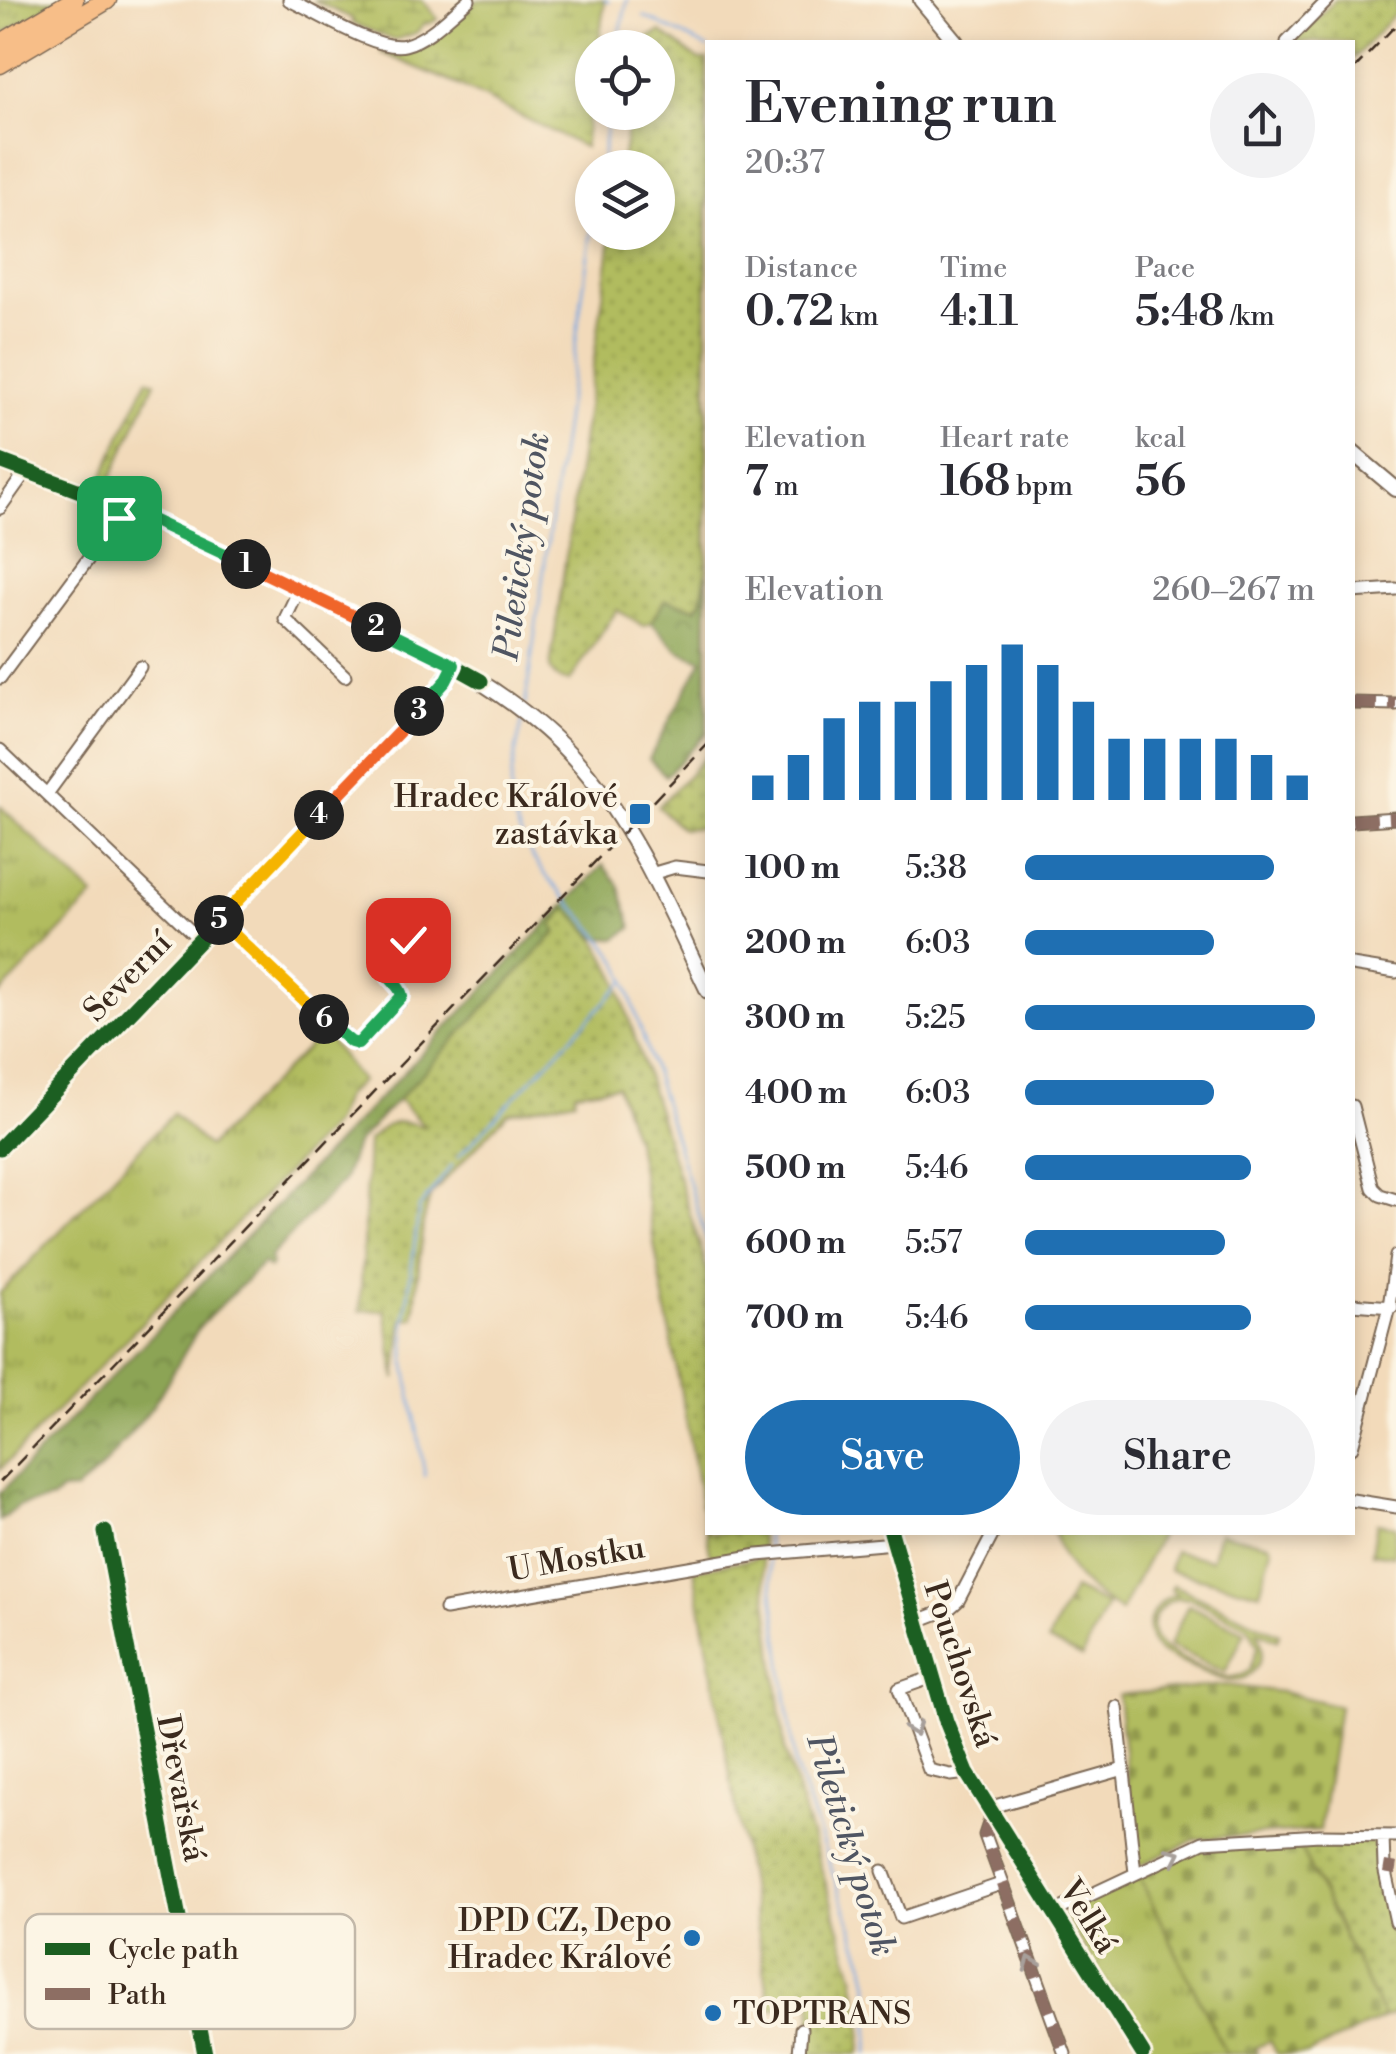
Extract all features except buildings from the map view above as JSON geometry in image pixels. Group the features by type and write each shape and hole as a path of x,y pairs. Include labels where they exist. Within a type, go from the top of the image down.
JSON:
{"main road":[{"path":"0,44 74,0"},
{"path":"0,64 106,0"}],"street":[{"path":"289,0 378,42 400,46 422,37 469,0"},
{"path":"921,0 954,40"},
{"path":"1289,40 1328,0"},
{"path":"1355,455 1396,489"},
{"path":"0,461 126,508 454,665 506,697 539,723 602,792 650,874 705,985"},
{"path":"0,508 27,470"},
{"path":"0,678 126,508"},
{"path":"1355,592 1396,589"},
{"path":"299,590 285,618 345,676"},
{"name":"Severní","path":"0,1148 436,694 454,665"},
{"path":"47,794 140,667"},
{"path":"1355,704 1396,704"},
{"name":"Severní","path":"0,750 200,940"},
{"path":"1355,822 1396,818"},
{"path":"650,874 675,867 705,871"},
{"path":"219,920 354,1044 362,1041 400,1001 401,990 385,970 408,940"},
{"path":"1355,966 1396,972"},
{"path":"1355,1116 1373,1188 1396,1200"},
{"path":"1355,1438 1392,1308 1396,1256"},
{"path":"1355,1304 1392,1308"},
{"path":"1355,1500 1396,1507"},
{"name":"Dřevařská","path":"106,1532 178,1914"},
{"path":"918,1620 949,1609 958,1601 992,1535"},
{"name":"Pouchovská","path":"893,1538 933,1678 967,1772 990,1811"},
{"name":"U Mostku","path":"445,1609 758,1555 893,1538"},
{"name":"Pouchovská","path":"933,1678 899,1689 929,1770 967,1772"},
{"name":"Velká","path":"1117,1707 1136,1873"},
{"path":"1065,2054 985,1835 990,1811 1124,1769"},
{"name":"Velká","path":"990,1811 1143,2054"},
{"path":"1054,1912 1203,1842 1320,1835 1390,1836 1384,1867 1396,1922"},
{"path":"883,1871 900,1918 1001,1884"},
{"name":"Dřevařská","path":"200,2029 205,2054"},
{"path":"799,2054 801,2029"}],"green space":[{"path":"0,0 59,0 0,36"},
{"path":"313,0 422,0 438,19 426,22 416,33 394,40 352,23 353,19"},
{"path":"478,0 605,0 601,30 575,30 575,130 586,130 584,147 456,84 380,52 397,54 428,46 438,37 436,34"},
{"path":"1335,0 1396,0 1396,13 1355,57 1355,40 1296,40"},
{"path":"675,42 699,60 705,60 705,582 701,601 695,608 665,601 644,626 617,610 570,681 566,681 550,668 610,250 675,250 675,150 624,150 627,130 675,130"},
{"path":"147,379 155,382 108,485 101,481"},
{"path":"705,582 705,734 666,776 649,759 702,660 679,651 651,622 665,600 696,608"},
{"path":"705,757 705,827 682,829 658,807"},
{"path":"0,806 94,896 0,994"},
{"path":"603,865 619,885 632,928 616,939 595,938 567,908 552,925 557,931 356,1144 344,1179 270,1257 272,1265 269,1268 263,1263 200,1326 153,1406 99,1471 76,1490 61,1491 53,1499 19,1506 0,1521 0,1493"},
{"path":"568,907 595,938 616,977 705,1263 705,1526 636,1143 617,1086 575,1092 575,1099 508,1113 430,1196 423,1224 414,1318 403,1319 396,1379 385,1310 360,1311 368,1141 394,1123 425,1127 397,1098 557,931 552,925"},
{"path":"323,1032 361,1081 345,1096 333,1124 0,1470 0,1293 173,1114 208,1147"},
{"path":"1377,1523 1396,1526 1394,1556 1372,1553"},
{"path":"707,1535 760,1535 762,1549 711,1559"},
{"path":"1055,1535 1160,1535 1121,1611 1079,1579"},
{"path":"1218,1535 1270,1544 1272,1548 1260,1593 1169,1570 1174,1551 1211,1560"},
{"path":"762,1557 785,1751 854,1975 862,2027 860,2054 808,2054 812,2001 771,2009 694,1570"},
{"path":"1173,1585 1279,1634 1277,1640 1257,1631 1261,1659 1249,1675 1233,1681 1169,1658 1154,1646 1148,1629 1154,1611 1177,1594 1171,1590","holes":["1180,1598 1191,1599 1248,1627 1258,1646 1250,1669 1240,1676 1228,1677 1183,1659 1155,1639 1153,1624 1159,1610"]},
{"path":"1073,1589 1107,1605 1082,1657 1048,1641 1065,1605 1073,1608 1066,1604"},
{"path":"1188,1605 1245,1632 1225,1672 1169,1646"},
{"path":"1225,1685 1282,1692 1339,1706 1320,1830 1196,1839 1141,1865 1136,1863 1118,1695"},
{"path":"1372,1838 1396,1954 1396,2013 1384,2018 1297,1842"},
{"path":"1297,1842 1384,2018 1307,2054 1277,2054 1270,2041 1255,2048 1257,2054 1226,2054 1139,1877 1205,1846"},
{"path":"1139,1877 1226,2054 1150,2054 1064,1915"}],"waterway":[{"path":"605,0 609,2"},
{"name":"Piletický potok","path":"621,30 627,0"},
{"path":"644,16 705,46"},
{"name":"Piletický potok","path":"603,150 606,130"},
{"name":"Piletický potok","path":"525,705 589,250"},
{"name":"Piletický potok","path":"523,718 511,778 514,815 536,863 622,969 705,1234"},
{"path":"458,1157 626,980"},
{"path":"425,1476 405,1360 405,1320 419,1208 452,1165"},
{"name":"Piletický potok","path":"766,1535 768,1552"},
{"name":"Piletický potok","path":"769,1560 795,1765 865,1965 869,1984 868,2054"}],"railway":[{"path":"1355,68 1396,25"},
{"path":"0,1482 705,747"}],"marked path":[{"path":"1355,703 1396,704"},
{"path":"1355,821 1396,818"},
{"path":"992,1814 985,1835 1065,2054"},
{"path":"1384,1867 1396,1869"}],"cycle path":[{"path":"0,461 136,512 418,646 481,681"},
{"path":"0,1148 436,694 454,665"},
{"path":"105,1532 178,1914"},
{"path":"892,1535 946,1721 967,1773 1143,2054"},
{"path":"200,2029 205,2054"}],"place":[{"name":"Hradec Králové zastávka","path":"640,814"},
{"name":"DPD CZ, Depo Hradec Králové","path":"692,1938"},
{"name":"TOPTRANS","path":"713,2013"}],"route":[{"path":"119,518 126,508 136,512 454,665 436,694 219,920 354,1044 362,1041 400,1001 401,990 385,970 408,940"}]}
